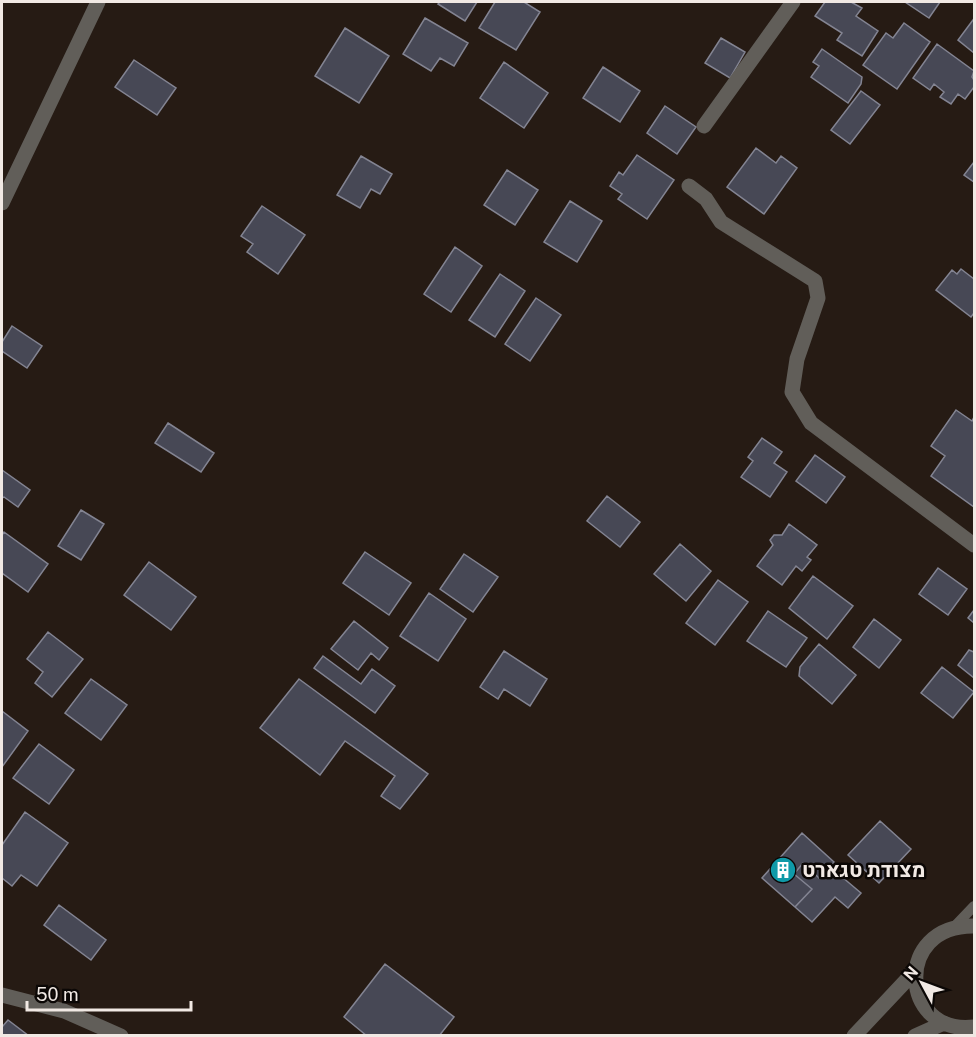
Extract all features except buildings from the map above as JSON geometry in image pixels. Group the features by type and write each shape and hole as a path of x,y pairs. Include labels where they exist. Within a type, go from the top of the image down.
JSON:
{"street":[{"path":"2,203 98,2"},
{"path":"704,126 793,2"},
{"path":"689,186 706,200 721,222 815,281 818,298 797,358 792,392 811,423 975,544"},
{"path":"975,926 953,928 931,940 921,954 916,970 916,987 922,1003 933,1016 944,1023 964,1029 975,1028"},
{"path":"854,1035 916,970"},
{"path":"2,995 64,1011 122,1035"},
{"path":"915,1035 944,1023"}],"lane":[{"path":"953,928 975,906"}],"place":[{"name":"מצודת טגארט","path":"783,870"}]}
